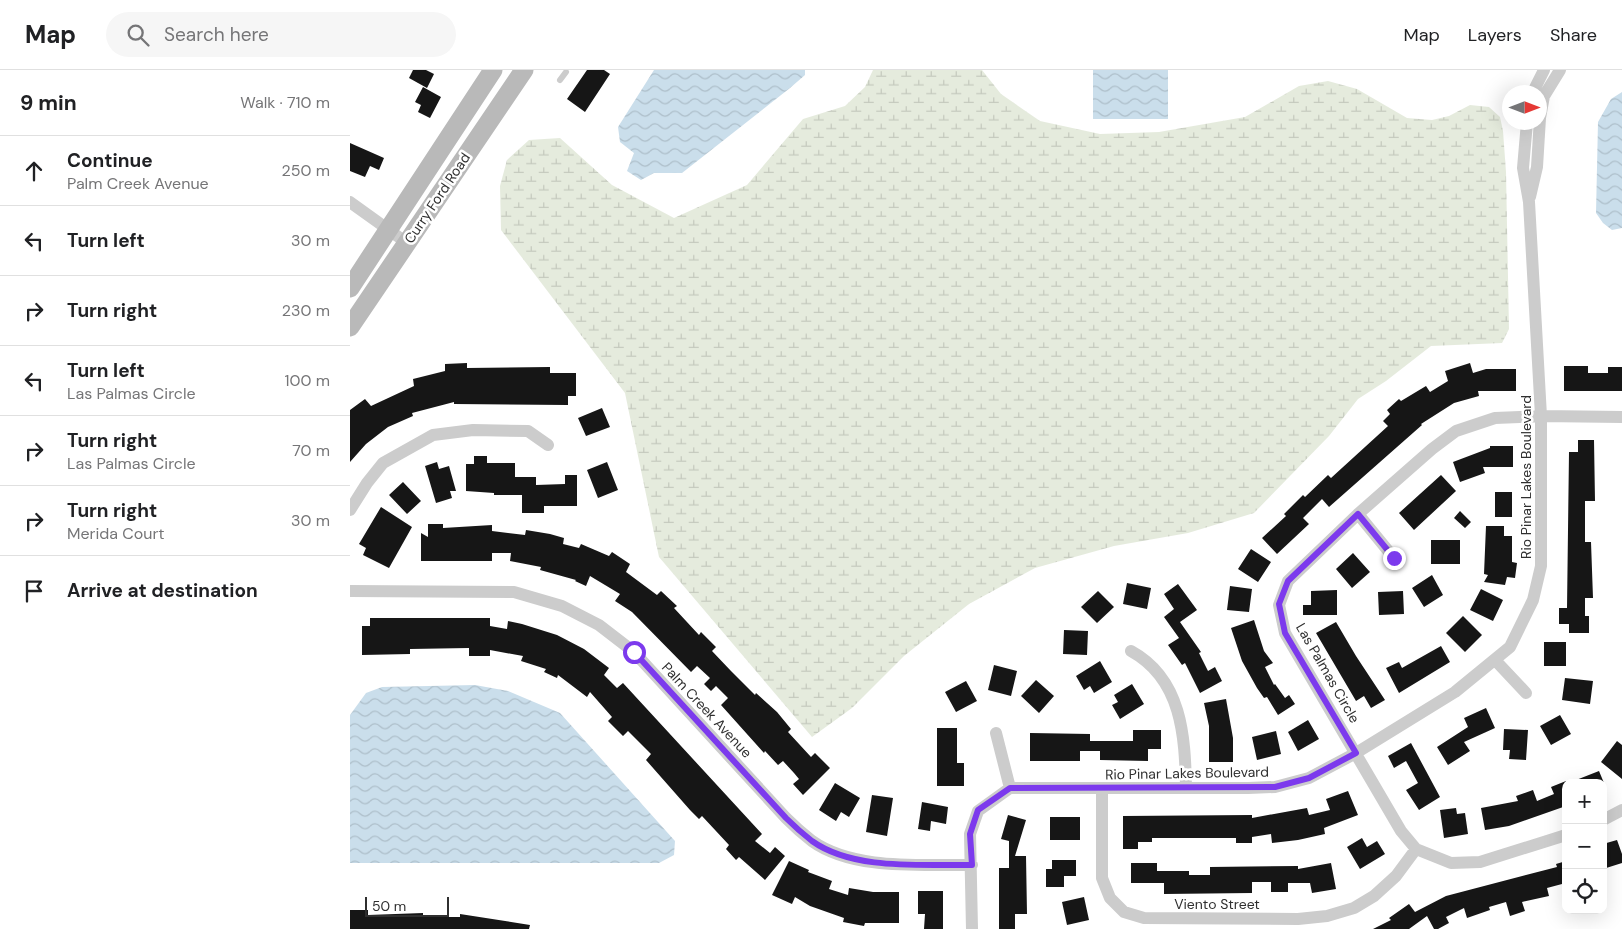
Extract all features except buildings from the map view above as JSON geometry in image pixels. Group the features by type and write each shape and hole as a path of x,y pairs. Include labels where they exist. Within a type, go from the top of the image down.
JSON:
{"street":[{"name":"Curry Ford Road","path":"350,288 492,70"},
{"name":"Curry Ford Road","path":"350,327 524,70"},
{"path":"1537,85 1544,70"},
{"name":"Rio Pinar Lakes Boulevard","path":"1529,202 1537,167 1540,118 1544,96 1560,70"},
{"name":"Rio Pinar Lakes Boulevard","path":"1010,788 1275,787 1309,778 1356,753 1455,692 1510,647 1529,608 1541,566 1541,416 1529,202 1523,168 1526,130"},
{"path":"350,202 407,243"},
{"name":"Las Palmas Circle","path":"1416,850 1401,831 1285,633 1279,604 1288,581 1358,514 1432,449 1456,431 1495,418 1541,416 1622,417"},
{"path":"350,510 367,483 383,463 434,435 473,430 528,431 548,445"},
{"path":"1358,514 1394,558"},
{"name":"Palm Creek Avenue","path":"350,591 514,592 562,606 599,625 634,652 786,818 813,842 847,857 875,864 972,865"},
{"path":"1132,651 1147,659 1171,694 1180,714 1185,747 1186,788"},
{"path":"1495,660 1526,693"},
{"path":"972,929 970,834 978,810 1010,788 996,733"},
{"name":"Viento Street","path":"1102,788 1102,878 1110,898 1124,912 1144,918 1298,919 1327,916 1354,908 1374,896 1396,876 1416,850"},
{"path":"1607,818 1622,810"},
{"path":"1416,850 1451,863 1480,862 1562,836"}],"lane":[{"path":"560,80 565,71"}],"green space":[{"path":"873,70 982,70 1001,94 1040,121 1100,134 1159,132 1245,117 1299,86 1328,81 1357,89 1407,118 1432,120 1449,116 1470,105 1489,107 1500,117 1503,131 1506,172 1509,329 1502,343 1431,346 1386,381 1358,399 1329,436 1254,513 1188,533 1114,546 1035,568 969,604 904,656 852,708 812,737 659,557 625,393 501,230 500,186 507,160 529,140 560,138 612,185 674,218 747,185 803,119 845,106 865,87"}],"water":[{"path":"654,70 805,70 805,75 682,173 654,173 641,180 627,171 634,153 620,142 618,127"},
{"path":"1093,70 1168,70 1168,119 1093,119"},
{"path":"1622,92 1622,228 1612,230 1603,223 1596,213 1598,122 1611,99"},
{"path":"475,685 508,691 560,713 675,841 674,855 659,863 350,863 350,715 366,693 382,687"}],"route":[{"path":"634,652 786,818 813,842 847,857 875,864 972,865 970,834 978,810 1010,788 1275,787 1309,778 1356,753 1285,633 1279,604 1288,581 1358,514 1394,558"}]}
